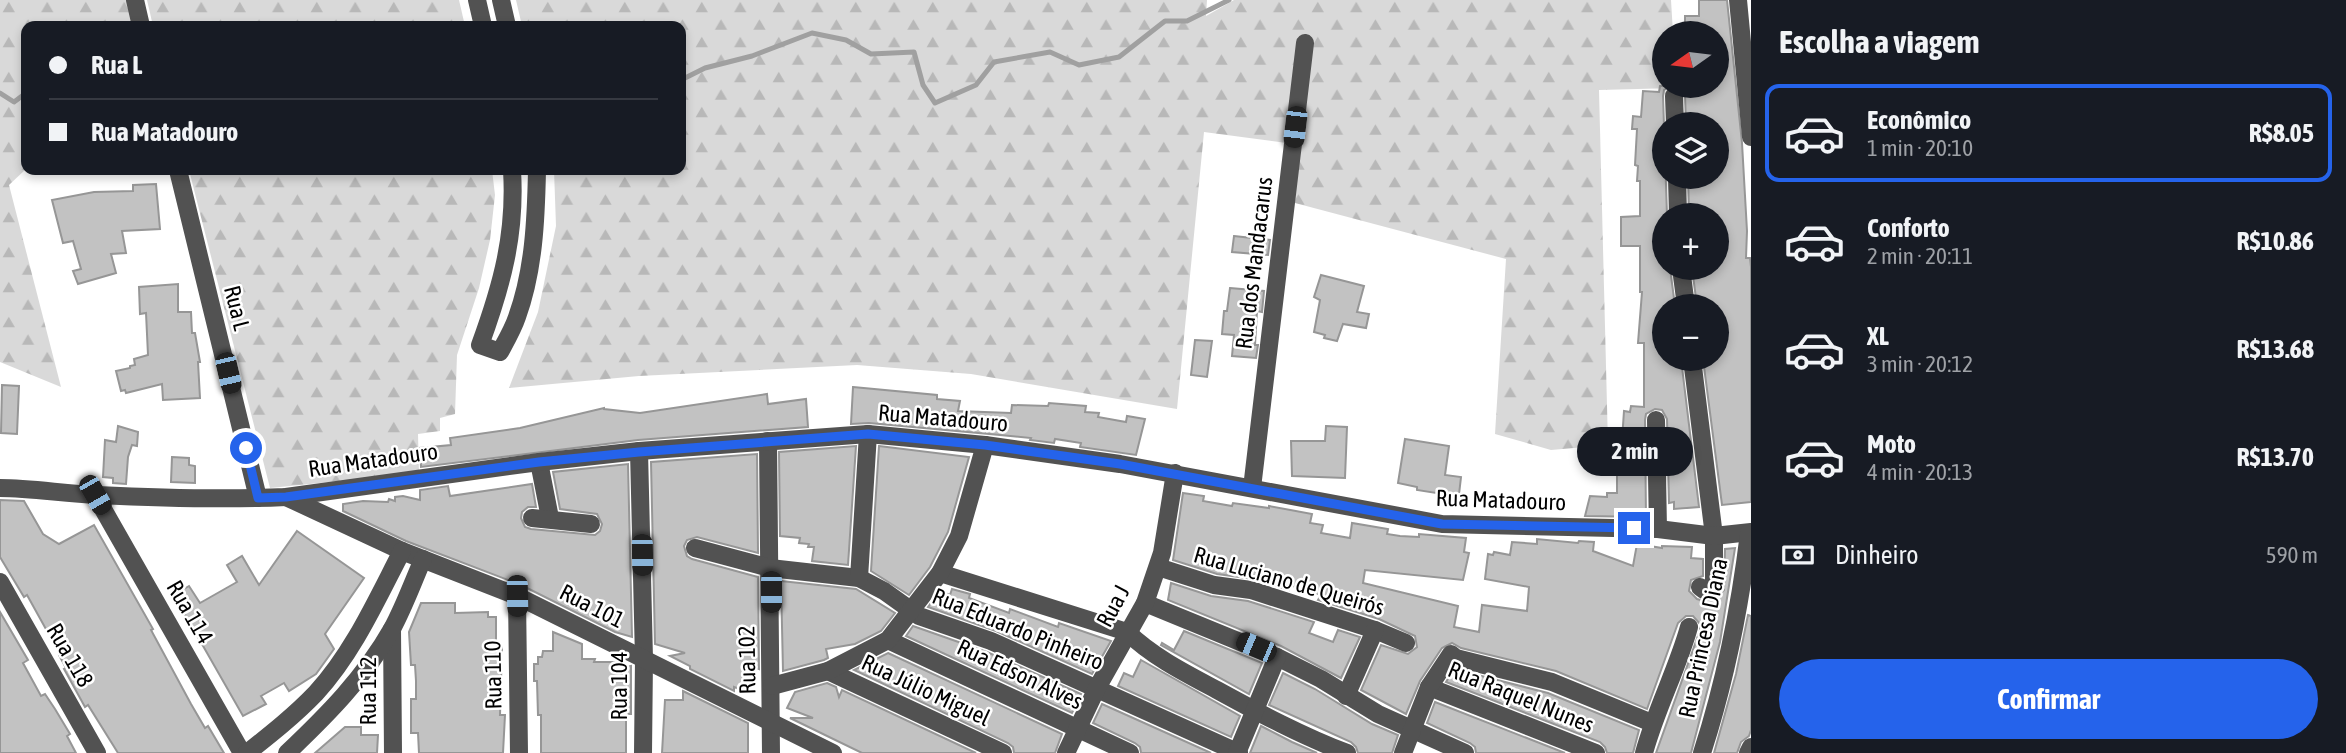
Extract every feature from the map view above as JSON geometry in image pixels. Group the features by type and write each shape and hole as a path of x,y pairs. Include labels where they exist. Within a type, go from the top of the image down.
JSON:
{"street":[{"path":"135,0 140,21"},
{"path":"477,0 482,21"},
{"path":"501,0 506,21"},
{"path":"1738,0 1751,137"},
{"name":"Rua dos Mandacarus","path":"1252,488 1305,43"},
{"name":"Rua L","path":"178,175 258,498"},
{"path":"512,175 510,246 501,283 480,345 500,352 517,318 527,281 535,229 537,175"},
{"path":"1693,371 1714,536 1714,585 1704,590 1700,587"},
{"path":"1656,420 1658,529"},
{"path":"859,578 868,434"},
{"name":"Rua Matadouro","path":"0,488 95,495 286,497 539,462 868,434 985,445 1175,473 1442,524 1658,529 1714,536 1750,532"},
{"name":"Rua 102","path":"768,441 772,753"},
{"path":"772,686 828,671 888,640 940,573 959,536 985,445"},
{"name":"Rua 104","path":"639,452 643,753"},
{"path":"539,462 541,518 591,524"},
{"name":"Rua J","path":"1066,753 1097,688 1145,603 1162,553 1175,473"},
{"name":"Rua 114","path":"95,495 245,753"},
{"name":"Rua 101","path":"286,497 401,551 517,596 833,753"},
{"name":"Rua Princesa Diana","path":"1702,753 1743,585 1750,532"},
{"name":"Rua Eduardo Pinheiro","path":"695,548 770,568 859,578 919,615 991,641 1238,753"},
{"path":"245,753 293,716 329,676 365,621 401,551"},
{"path":"287,753 310,733 343,697 392,629 423,559"},
{"name":"Rua Luciano de Queirós","path":"1157,567 1214,585 1251,590 1376,629 1406,643"},
{"path":"940,573 1127,632 1146,650 1255,711 1348,753"},
{"name":"Rua 118","path":"0,582 97,753"},
{"name":"Rua 110","path":"517,596 519,753"},
{"path":"1145,603 1278,657 1321,679 1346,696 1465,753"},
{"path":"1644,753 1652,723 1679,663 1689,627"},
{"name":"Rua 112","path":"392,629 393,753"},
{"path":"1346,696 1376,629"},
{"name":"Rua Edson Alves","path":"888,640 1130,753"},
{"path":"1403,753 1429,687 1451,654 1456,658 1552,682 1652,723"},
{"path":"1238,753 1278,657"},
{"name":"Rua Júlio Miguel","path":"828,671 1003,753"},
{"name":"Rua Raquel Nunes","path":"1429,687 1596,753"},
{"path":"1748,753 1751,747"}],"green space":[{"path":"0,0 132,0 137,21 21,21 21,174 9,185 61,387 0,362"},
{"path":"147,0 459,0 464,21 152,21"},
{"path":"516,0 1207,0 1206,16 1234,0 1671,0 1672,21 1652,21 1652,89 1599,90 1608,445 1551,450 1495,434 1506,259 1295,203 1294,144 1204,132 1177,409 971,374 857,365 639,376 509,388 538,312 556,226 554,175 686,175 686,21 521,21"},
{"path":"190,175 493,175 495,195 490,240 479,288 457,355 455,414 440,418 440,431 418,434 419,473 270,488"}],"building":[{"path":"1699,0 1727,0 1742,143 1746,258 1750,258 1751,267 1751,502 1722,505 1705,371 1729,371 1729,294 1695,294 1694,280 1729,280 1729,203 1689,203 1688,189 1729,189 1729,112 1686,112 1685,98 1729,98 1729,21 1685,21 1685,16 1699,16"},
{"path":"1643,91 1652,92 1652,98 1663,98 1664,112 1652,112 1652,189 1666,189 1667,203 1652,203 1652,280 1672,280 1673,294 1652,294 1652,371 1682,371 1699,507 1674,509 1674,502 1669,503 1667,419 1662,410 1655,409 1646,414 1645,420 1646,517 1585,516 1590,496 1607,497 1607,493 1617,493 1617,454 1619,440 1622,440 1624,411 1630,412 1631,406 1644,407 1644,343 1638,343 1642,292 1640,246 1621,246 1621,217 1640,216 1640,181 1637,181 1638,166 1635,165 1637,129 1632,129 1633,116 1641,117"},
{"path":"156,184 160,229 122,231 126,253 111,254 116,273 78,284 73,271 81,269 73,241 63,243 52,200 94,192 133,191 133,185"},
{"path":"1234,236 1270,240 1268,255 1232,252"},
{"path":"1321,275 1364,286 1357,312 1369,314 1366,328 1343,324 1337,341 1314,332 1320,300 1314,297"},
{"path":"178,284 178,312 191,312 192,333 195,333 200,362 200,398 163,400 162,384 126,393 125,390 121,391 116,371 130,368 135,365 134,359 148,355 146,313 140,314 139,287"},
{"path":"1230,288 1264,291 1262,312 1257,311 1256,358 1232,356 1234,335 1222,334"},
{"path":"1195,340 1212,341 1207,377 1191,375"},
{"path":"2,385 19,386 17,434 1,433"},
{"path":"853,387 937,395 937,399 960,401 958,411 1011,413 1012,405 1048,406 1049,403 1086,406 1085,412 1099,413 1098,417 1126,422 1127,416 1145,419 1136,455 1080,447 1081,443 1055,439 1054,443 1000,435 869,423 851,424"},
{"path":"767,394 768,404 806,399 808,427 638,440 421,467 420,448 451,445 450,438 520,428 604,408 640,413"},
{"path":"118,426 138,432 137,446 132,445 128,457 126,484 113,483 113,478 103,477 105,440 116,442"},
{"path":"1326,426 1347,427 1345,478 1292,476 1291,441 1325,441"},
{"path":"1405,439 1449,446 1445,475 1461,477 1458,503 1442,500 1443,494 1417,490 1417,487 1398,483"},
{"path":"856,446 848,565 812,561 814,547 799,543 800,538 780,536 779,452"},
{"path":"879,446 969,457 948,532 930,567 909,595 871,571"},
{"path":"757,454 758,553 697,537 687,540 684,546 687,556 692,559 758,577 759,669 756,668 750,693 734,687 734,691 690,669 690,666 670,656 685,653 655,644 651,462"},
{"path":"172,457 189,458 189,465 195,466 195,483 171,482"},
{"path":"628,464 632,637 615,632 521,585 406,541 343,511 343,504 363,501 388,502 389,499 395,501 395,497 403,496 420,500 420,490 448,486 450,496 532,484 536,507 528,507 522,512 521,518 525,527 595,535 602,524 597,514 560,509 553,472"},
{"path":"1183,493 1204,496 1203,501 1232,506 1233,503 1269,506 1312,514 1310,523 1323,525 1321,533 1350,538 1352,523 1388,529 1387,534 1400,536 1419,537 1419,534 1466,538 1464,552 1469,553 1463,580 1365,570 1363,583 1458,606 1454,627 1479,632 1482,605 1527,611 1529,587 1485,579 1488,554 1493,555 1494,552 1510,555 1512,542 1537,544 1537,539 1594,542 1593,551 1633,566 1637,544 1662,548 1692,547 1691,558 1703,559 1703,576 1691,580 1689,591 1697,599 1704,601 1724,590 1725,549 1735,548 1720,642 1691,753 1656,753 1700,630 1700,624 1693,616 1686,616 1678,623 1647,709 1556,671 1461,648 1452,643 1442,648 1420,681 1406,714 1361,690 1381,645 1408,654 1417,647 1415,636 1379,619 1318,600 1321,595 1290,585 1289,590 1254,579 1217,574 1173,560"},
{"path":"0,500 24,501 43,534 59,544 94,525 153,629 151,630 191,704 224,753 118,753 88,705 85,707 64,669 66,668 59,655 65,651 51,628 47,631 27,595 24,597 0,557"},
{"path":"297,531 364,578 325,634 334,649 316,674 289,691 284,683 261,696 266,704 243,716 174,595 189,586 200,603 237,582 227,565 242,556 259,585"},
{"path":"781,581 856,589 895,613 881,631 855,644 826,649 828,658 824,660 783,671"},
{"path":"1171,583 1211,596 1248,601 1314,622 1309,633 1333,642 1338,630 1360,637 1341,678 1281,646 1168,600"},
{"path":"952,589 970,594 969,598 1009,613 1010,609 1058,627 1059,623 1111,641 1092,674 996,631 928,607 940,591 950,595"},
{"path":"421,603 455,603 455,613 488,612 488,617 496,617 496,647 502,647 500,715 505,715 503,753 419,753 418,733 411,733 411,699 416,699 416,681 415,665 411,665 409,632"},
{"path":"0,612 28,660 23,663 41,696 45,694 70,734 67,736 76,753 0,753"},
{"path":"1748,615 1751,616 1751,730 1749,736 1741,742 1737,753 1714,753 1736,674"},
{"path":"913,626 987,652 1081,694 1072,713 906,636"},
{"path":"1184,631 1262,663 1249,694 1161,645 1162,643 1174,650"},
{"path":"553,632 582,644 582,659 622,662 626,667 631,666 631,714 626,714 626,753 541,753 541,715 538,715 534,664 538,664 538,657 542,657 543,651 553,651"},
{"path":"888,653 1062,734 1055,753 1014,753 1013,747 1008,743 854,670"},
{"path":"1141,660 1240,716 1231,737 1118,686 1124,673 1133,677"},
{"path":"1454,669 1548,693 1639,730 1633,753 1607,753 1600,742 1446,682"},
{"path":"1283,673 1372,724 1398,735 1392,753 1358,753 1351,742 1269,705"},
{"path":"827,683 836,687 839,697 842,690 976,753 862,753 790,718 813,718 787,708 795,692"},
{"path":"683,691 748,723 748,753 662,753 665,700 683,700"},
{"path":"1435,702 1565,753 1476,753 1475,747 1470,743 1427,723"},
{"path":"1102,704 1211,753 1141,753 1140,747 1135,743 1093,723"},
{"path":"1261,726 1292,742 1317,753 1250,753"},
{"path":"345,727 361,727 361,735 378,735 377,753 315,753"}],"waterway":[{"path":"686,78 705,68 752,56 812,33 846,40 871,54 914,52 923,85 935,103 976,85 994,62 1050,52 1079,65 1119,57 1165,21 1187,21 1229,0"},
{"path":"0,93 14,102 21,97"}],"route":[{"path":"246,448 258,498 286,497 539,462 868,434 985,445 1120,464 1442,524 1634,528"}]}
